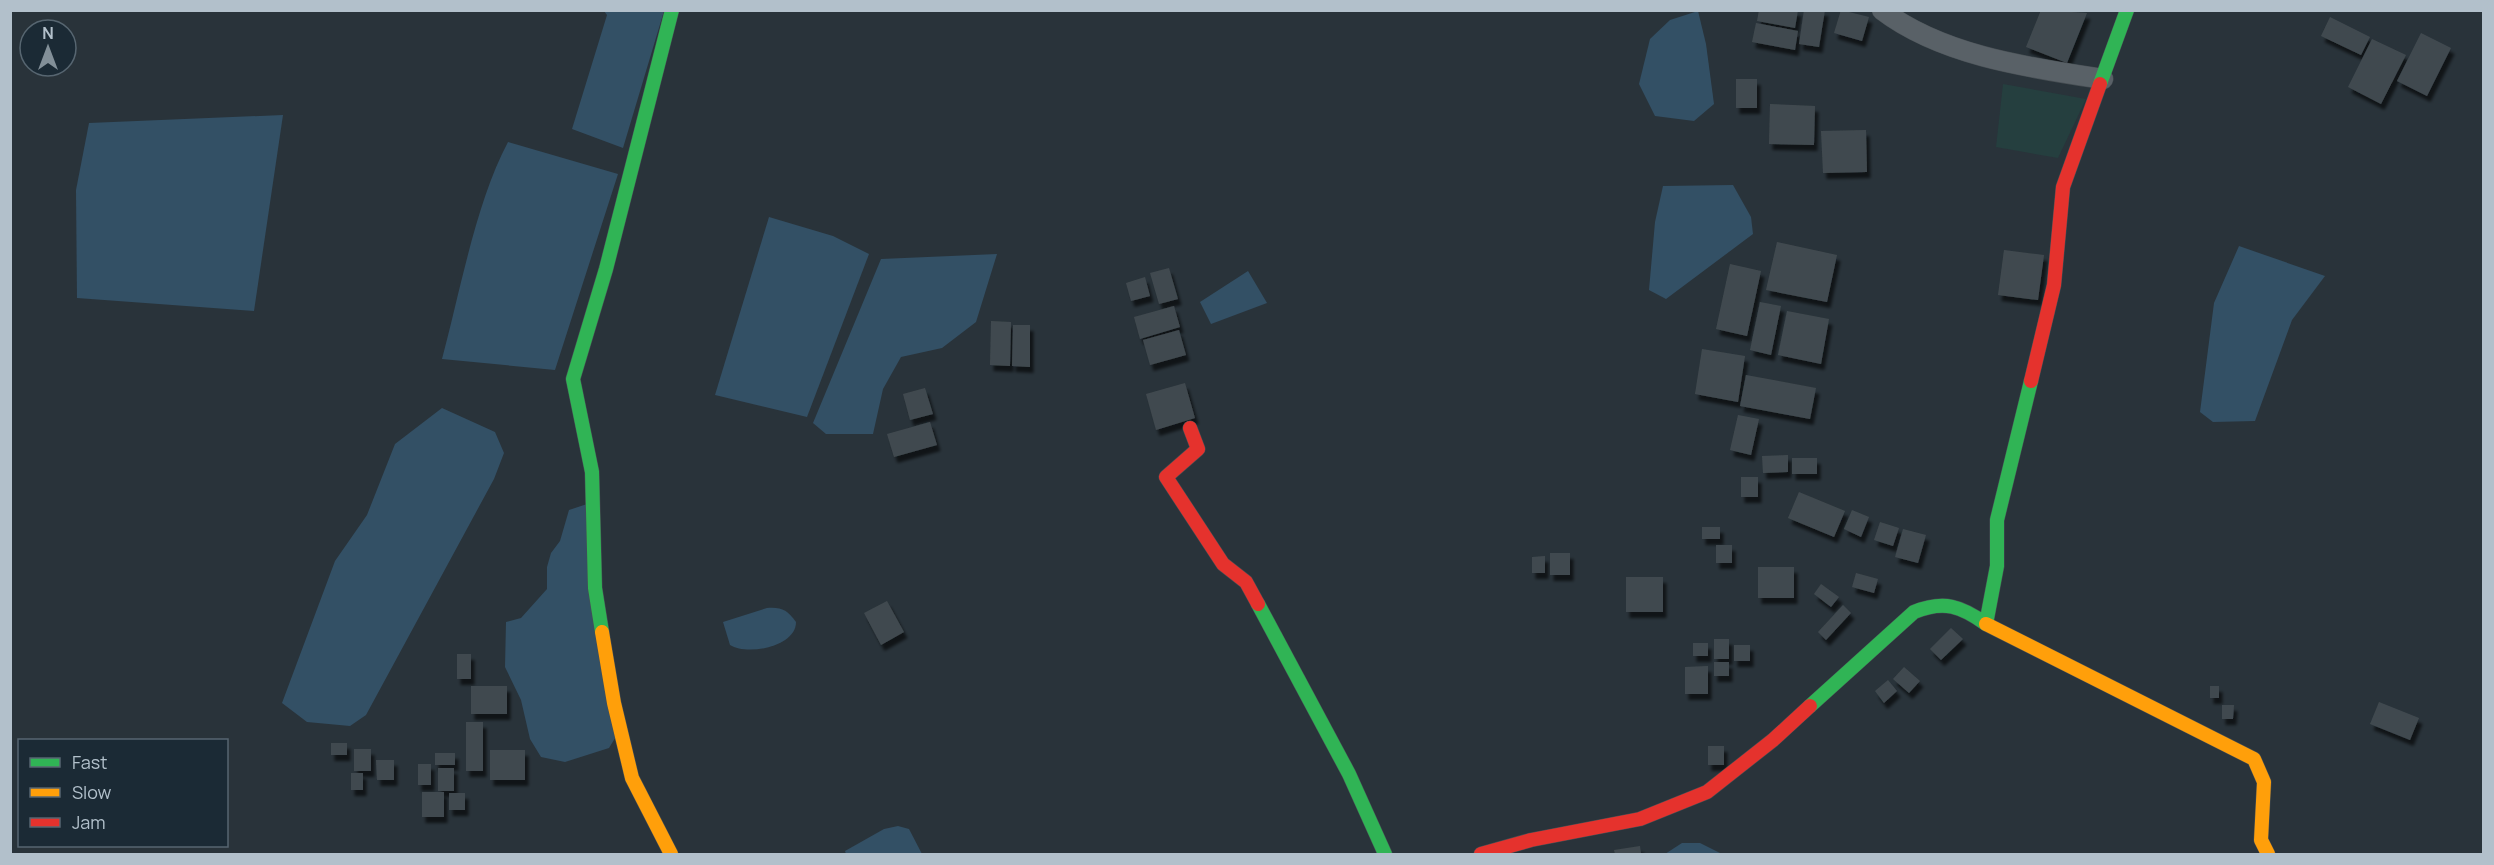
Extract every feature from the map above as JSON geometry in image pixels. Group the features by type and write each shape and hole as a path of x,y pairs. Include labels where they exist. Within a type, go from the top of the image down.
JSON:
{"street":[{"path":"671,855 632,778 614,704 595,588 592,472 573,379 609,257 672,10"},
{"path":"1882,10 1933,38 2004,64 2103,80"},
{"path":"1986,624 1997,566 1997,520 2054,285 2063,187 2127,10"},
{"path":"1190,428 1198,448 1166,477 1223,564 1246,582 1349,774 1385,855"},
{"path":"1481,855 1531,840 1640,819 1707,792 1773,741 1914,612 1936,603 1959,605 1986,624 2254,759 2264,782 2261,840 2268,855"}],"green space":[{"path":"2003,84 2086,99 2058,158 1996,147"}],"water":[{"path":"604,11 664,11 623,148 572,129 607,15"},
{"path":"1698,11 1706,44 1714,104 1694,121 1655,116 1639,84 1650,39 1670,20"},
{"path":"283,115 254,311 77,298 76,190 89,123"},
{"path":"508,142 618,174 555,370 442,359 478,219"},
{"path":"1733,185 1751,217 1753,234 1666,299 1649,290 1655,222 1663,186"},
{"path":"769,217 833,236 869,254 807,417 715,395"},
{"path":"2239,246 2325,276 2292,320 2255,421 2213,422 2200,412 2214,303"},
{"path":"997,254 976,322 942,348 901,357 883,389 873,434 826,434 813,423 881,259"},
{"path":"1248,271 1267,303 1211,324 1200,302"},
{"path":"442,408 495,432 504,453 494,479 366,715 350,726 307,722 282,703 335,561 367,515 395,444"},
{"path":"590,503 617,735 609,748 565,762 541,757 530,739 521,700 505,667 506,622 521,618 547,589 547,567 551,553 560,541 569,510"},
{"path":"767,608 784,610 796,622 794,631 788,638 780,643 758,649 747,650 730,645 723,622"},
{"path":"898,826 909,829 922,854 846,854 845,851 884,829"},
{"path":"1682,843 1700,843 1722,854 1665,854"}],"building":[{"path":"1759,10 1798,10 1795,28 1757,21"},
{"path":"1804,10 1825,10 1819,47 1799,44"},
{"path":"1841,10 1869,17 1862,41 1834,33"},
{"path":"2041,10 2087,13 2067,63 2026,47"},
{"path":"2330,17 2370,37 2361,55 2321,36"},
{"path":"1756,23 1798,31 1795,50 1752,42"},
{"path":"2421,33 2451,48 2427,96 2397,81"},
{"path":"2372,39 2406,55 2381,104 2348,87"},
{"path":"1736,79 1757,79 1757,108 1736,108"},
{"path":"1770,104 1815,106 1814,145 1769,144"},
{"path":"1866,130 1867,172 1823,173 1821,131"},
{"path":"1777,242 1837,255 1827,302 1766,290"},
{"path":"2004,250 2044,255 2038,300 1998,295"},
{"path":"1730,264 1761,271 1747,336 1716,329"},
{"path":"1169,268 1178,299 1159,304 1150,273"},
{"path":"1145,277 1150,296 1131,301 1126,283"},
{"path":"1760,302 1781,306 1771,355 1750,350"},
{"path":"1174,306 1180,327 1140,339 1134,317"},
{"path":"1787,311 1829,319 1821,364 1778,355"},
{"path":"991,321 1011,322 1010,366 990,365"},
{"path":"1013,325 1030,325 1030,367 1012,366"},
{"path":"1179,330 1186,355 1150,365 1143,340"},
{"path":"1702,349 1745,356 1738,402 1695,394"},
{"path":"1746,375 1816,388 1810,419 1740,406"},
{"path":"1185,383 1195,418 1156,430 1146,394"},
{"path":"925,388 933,414 910,420 903,394"},
{"path":"1738,415 1759,419 1751,455 1730,450"},
{"path":"930,422 937,445 894,457 887,434"},
{"path":"1788,455 1788,472 1763,473 1762,456"},
{"path":"1792,458 1817,458 1817,474 1792,474"},
{"path":"1741,477 1758,477 1758,497 1741,497"},
{"path":"1799,492 1845,511 1834,537 1788,518"},
{"path":"1852,510 1869,517 1861,537 1844,529"},
{"path":"1880,522 1899,528 1893,546 1874,540"},
{"path":"1702,527 1720,527 1720,539 1702,539"},
{"path":"1903,529 1926,535 1918,563 1895,557"},
{"path":"1716,545 1732,545 1732,563 1716,563"},
{"path":"1550,553 1570,553 1570,575 1550,575"},
{"path":"1545,556 1545,573 1532,573 1532,557"},
{"path":"1758,567 1794,567 1794,598 1758,598"},
{"path":"1856,573 1878,579 1874,593 1852,587"},
{"path":"1626,577 1663,577 1663,612 1626,612"},
{"path":"1821,584 1839,597 1831,607 1814,594"},
{"path":"887,601 904,632 881,645 864,613"},
{"path":"1843,605 1851,613 1826,640 1818,632"},
{"path":"1951,628 1963,639 1941,660 1930,649"},
{"path":"1714,639 1729,639 1729,659 1714,659"},
{"path":"1693,643 1708,643 1708,656 1693,656"},
{"path":"1734,645 1750,645 1750,661 1734,661"},
{"path":"457,654 471,654 471,679 457,679"},
{"path":"1714,662 1729,662 1729,676 1714,676"},
{"path":"1708,666 1708,694 1685,694 1685,667"},
{"path":"1904,667 1920,681 1909,693 1893,679"},
{"path":"1888,680 1897,691 1884,703 1875,691"},
{"path":"471,686 507,686 507,714 471,714"},
{"path":"2210,686 2219,686 2219,698 2210,698"},
{"path":"2379,702 2419,718 2410,740 2370,724"},
{"path":"2222,705 2234,705 2233,719 2222,719"},
{"path":"466,722 483,722 483,771 466,771"},
{"path":"331,743 347,743 347,755 331,755"},
{"path":"1708,746 1724,746 1724,765 1708,765"},
{"path":"354,749 371,749 371,771 354,771"},
{"path":"490,750 525,750 525,780 490,780"},
{"path":"435,753 455,753 455,765 435,765"},
{"path":"376,760 394,760 394,780 377,780"},
{"path":"418,764 431,764 431,785 418,785"},
{"path":"438,768 454,768 454,791 438,791"},
{"path":"351,773 363,773 363,790 351,790"},
{"path":"422,792 444,792 444,817 422,817"},
{"path":"449,793 465,793 465,810 449,810"},
{"path":"1640,846 1641,854 1615,854 1614,850"}],"traffic: fast":[{"path":"602,632 595,588 592,472 573,379 606,269 672,10"},
{"path":"2100,84 2127,10"},
{"path":"1810,706 1914,612 1934,606 1952,607 1986,624 1997,566 1997,520 2031,381"},
{"path":"1258,604 1349,774 1385,854"}],"traffic: slow":[{"path":"1986,624 2254,759 2264,782 2261,840 2268,854"},
{"path":"602,632 614,703 632,778 671,854"}],"traffic: jam":[{"path":"2031,381 2054,285 2063,187 2100,84"},
{"path":"1190,428 1198,449 1166,477 1223,564 1246,582 1258,604"},
{"path":"1481,854 1531,840 1640,819 1707,792 1773,740 1810,706"}]}
